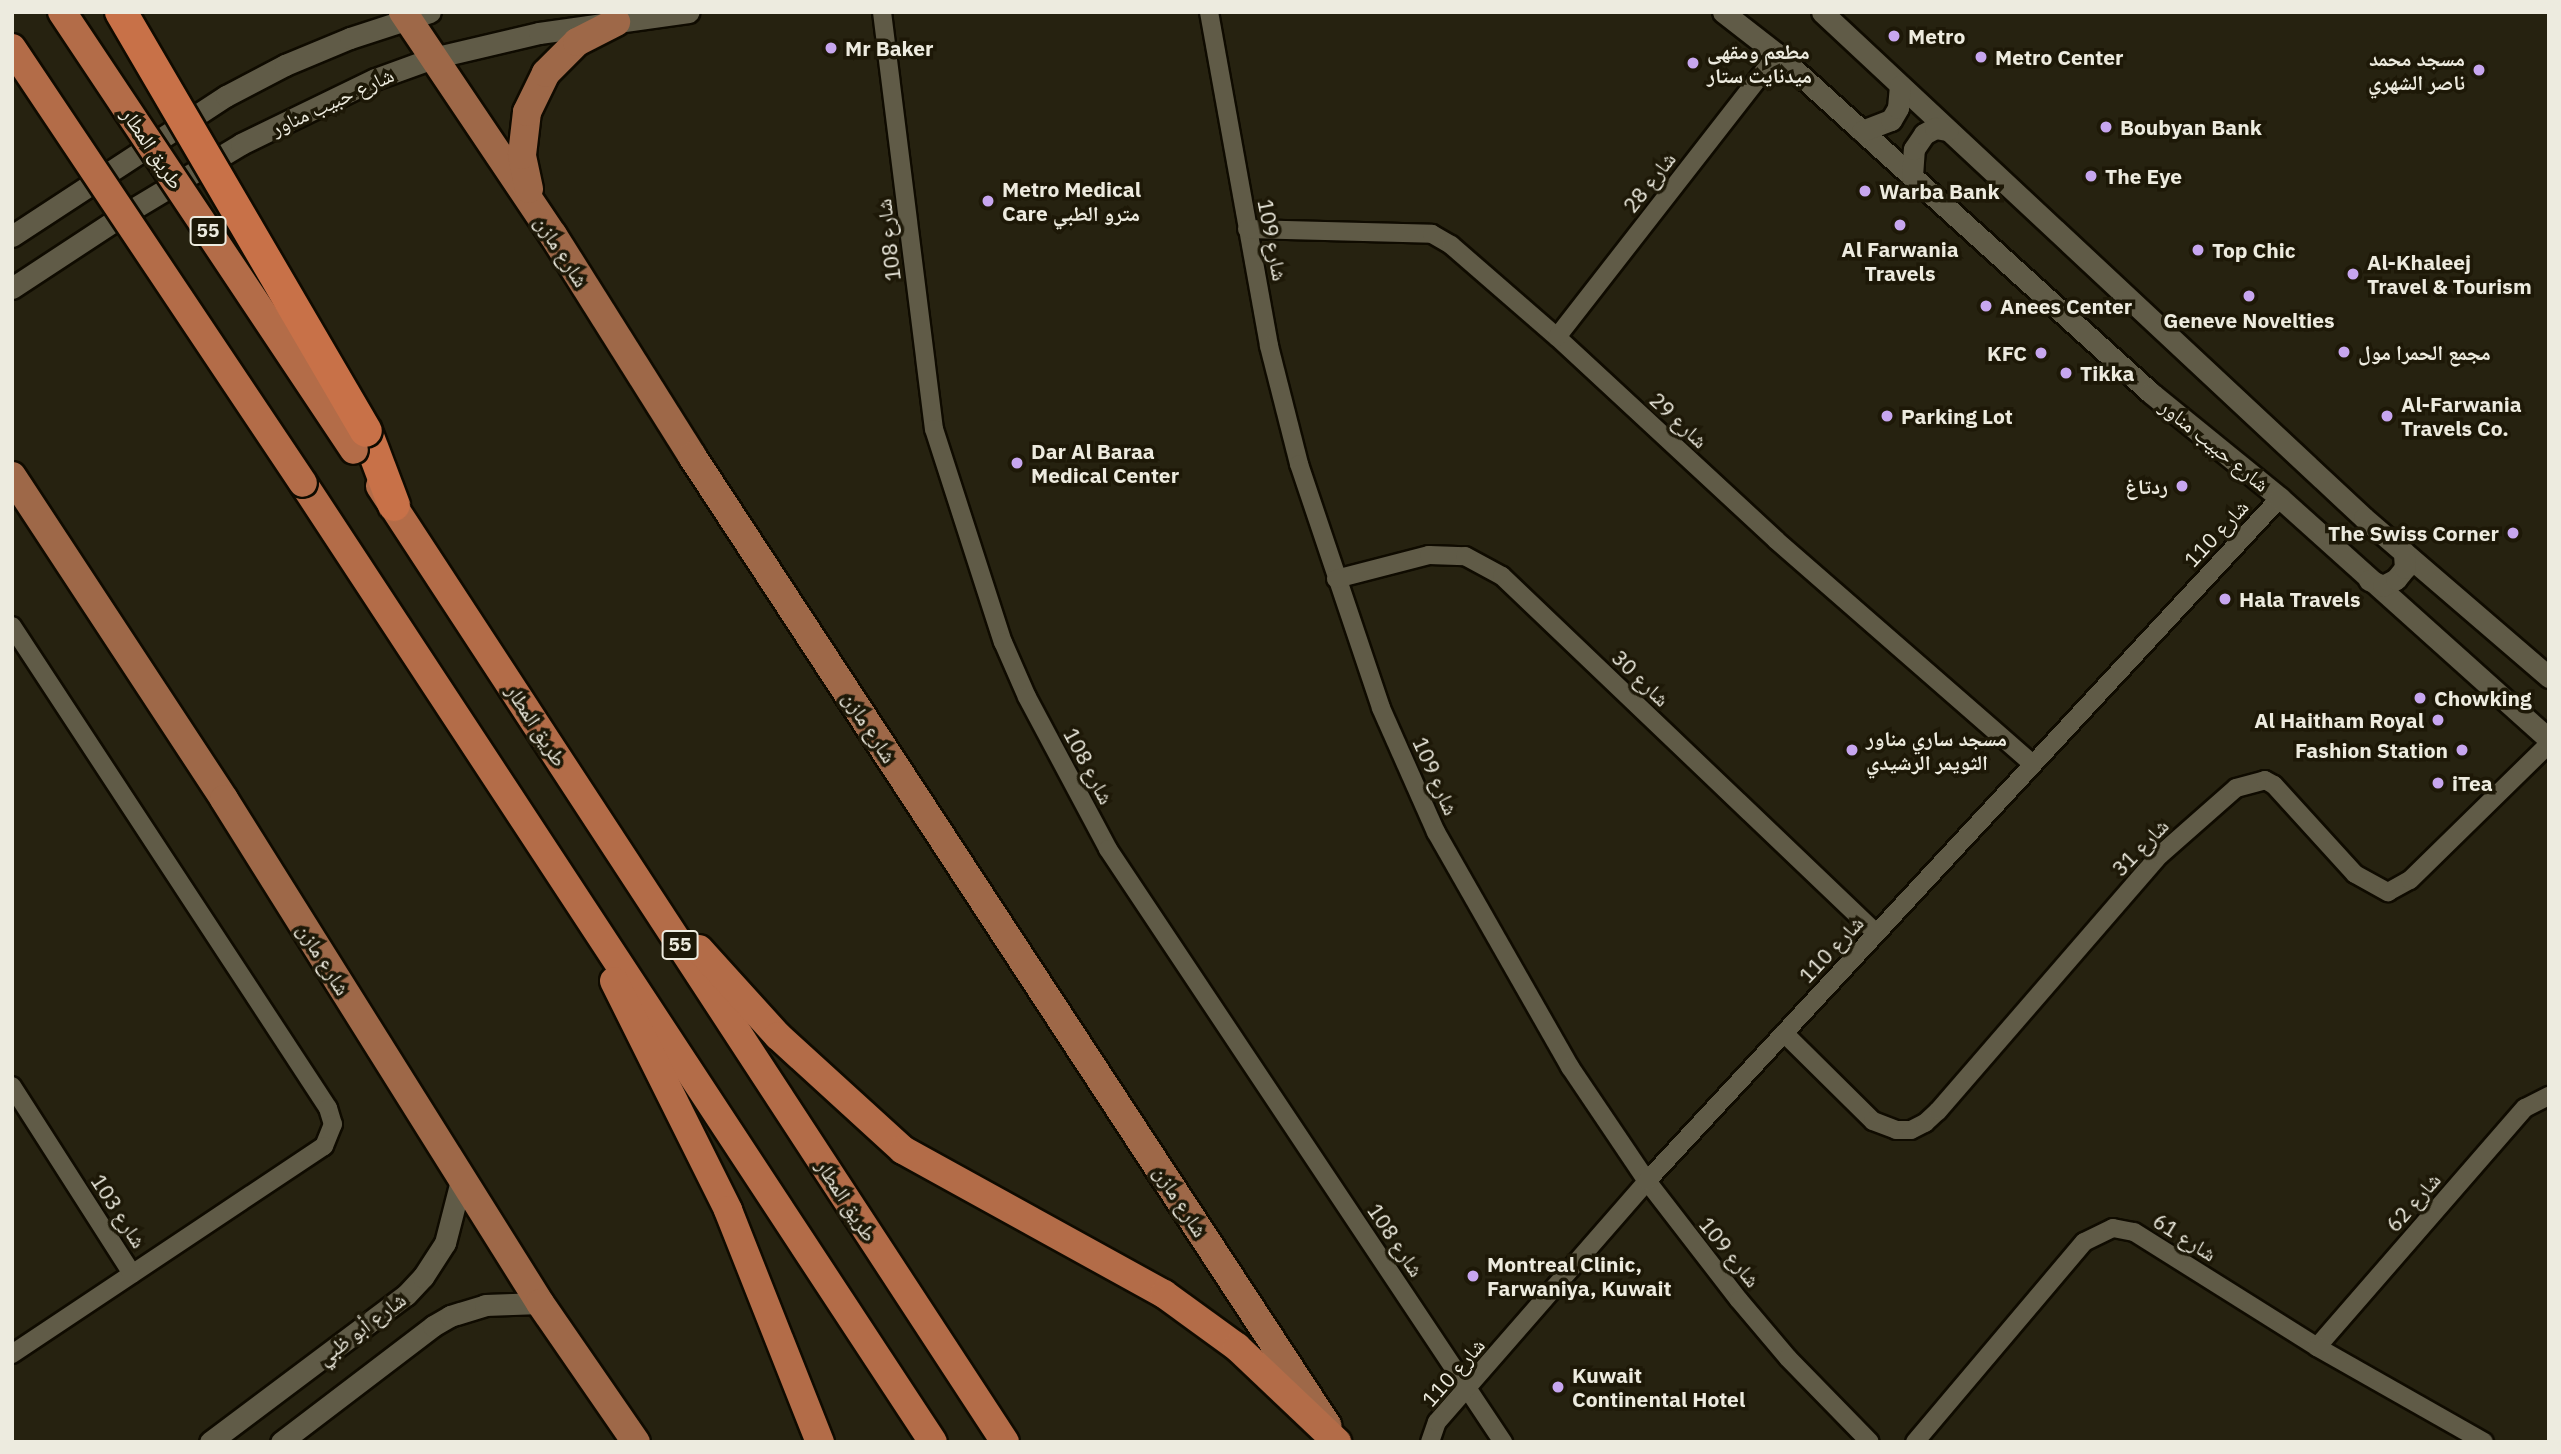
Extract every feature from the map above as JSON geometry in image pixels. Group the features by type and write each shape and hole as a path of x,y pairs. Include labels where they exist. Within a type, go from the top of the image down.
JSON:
{"highway":[{"name":"طريق المطار","path":"62,12 360,440"},
{"path":"121,12 394,505"},
{"path":"12,48 551,857 933,1442"},
{"name":"طريق المطار","path":"394,505 1005,1442"},
{"path":"551,857 728,1210 820,1442"},
{"path":"641,886 778,1036 902,1150 1164,1294 1237,1347 1337,1442"}],"main road":[{"name":"شارع مازن","path":"413,14 433,58 553,235 692,456 1337,1442"},
{"path":"553,235 530,197 522,155 527,112 546,73 577,42 616,22"},
{"name":"شارع مازن","path":"12,476 231,811 540,1303 636,1442"}],"street":[{"name":"شارع حبيب مناور","path":"12,288 123,215 241,144 375,79 433,58 539,33 689,12"},
{"name":"شارع 108","path":"882,12 934,429 1003,642 1063,769 1108,849 1503,1442"},
{"name":"شارع 109","path":"1209,12 1247,229 1282,399 1317,526 1381,708 1436,832 1570,1067 1647,1181 1747,1310 1870,1442"},
{"name":"شارع حبيب مناور","path":"1723,12 1777,54 2151,393 2280,498 2549,739"},
{"name":"شارع حبيب مناور","path":"1822,12 2364,518 2549,677"},
{"path":"12,236 226,96 285,65 413,14"},
{"name":"شارع 28","path":"1557,337 1777,54"},
{"path":"1862,131 1891,120 1898,108 1900,86"},
{"path":"1912,176 1914,149 1924,134 1935,128 1948,130"},
{"name":"شارع 29","path":"1247,229 1433,234 1451,245 1557,337 1784,548 2032,764"},
{"name":"شارع 110","path":"1430,1442 1437,1422 1647,1181 2280,498"},
{"path":"2370,580 2383,586 2396,579 2405,568 2404,552"},
{"name":"شارع 30","path":"1336,579 1429,555 1465,556 1502,576 1876,933"},
{"path":"12,626 328,1108 333,1124 324,1146 132,1274"},
{"name":"شارع 31","path":"1784,1033 1873,1121 1896,1130 1911,1130 1925,1123 1938,1111 2160,855 2236,788 2265,780 2274,785 2355,874 2388,892 2399,889 2410,880 2549,744"},
{"name":"شارع 103","path":"12,1086 132,1274 12,1354"},
{"name":"شارع 62","path":"2317,1347 2525,1108 2549,1096"},
{"name":"شارع أبو ظبي","path":"210,1442 406,1295 423,1277 445,1243 462,1177"},
{"name":"شارع 61","path":"1915,1442 2084,1242 2113,1228 2144,1238 2317,1347 2484,1442"},
{"name":"شارع أبو ظبي","path":"281,1442 441,1321 485,1305 540,1303"}],"place":[{"name":"Metro","path":"1894,36"},
{"name":"Mr Baker","path":"831,48"},
{"name":"Metro Center","path":"1981,57"},
{"name":"مطعم ومقهى ميدنايت ستار","path":"1693,63"},
{"name":"مسجد محمد ناصر الشهري","path":"2479,70"},
{"name":"Boubyan Bank","path":"2106,127"},
{"name":"The Eye","path":"2091,176"},
{"name":"Warba Bank","path":"1865,191"},
{"name":"Metro Medical Care مترو الطبي","path":"988,201"},
{"name":"Al Farwania Travels","path":"1900,225"},
{"name":"Top Chic","path":"2198,250"},
{"name":"Al-Khaleej Travel & Tourism","path":"2353,274"},
{"name":"Geneve Novelties","path":"2249,296"},
{"name":"Anees Center","path":"1986,306"},
{"name":"مجمع الحمرا مول","path":"2344,352"},
{"name":"KFC","path":"2041,353"},
{"name":"Tikka","path":"2066,373"},
{"name":"Parking Lot","path":"1887,416"},
{"name":"Al-Farwania Travels Co.","path":"2387,416"},
{"name":"Dar Al Baraa Medical Center","path":"1017,463"},
{"name":"ردتاغ","path":"2182,486"},
{"name":"The Swiss Corner","path":"2513,533"},
{"name":"Hala Travels","path":"2225,599"},
{"name":"Chowking","path":"2420,698"},
{"name":"Al Haitham Royal","path":"2438,720"},
{"name":"مسجد ساري مناور الثويمر الرشيدي","path":"1852,750"},
{"name":"Fashion Station","path":"2462,750"},
{"name":"iTea","path":"2438,783"},
{"name":"Montreal Clinic, Farwaniya, Kuwait","path":"1473,1276"},
{"name":"Kuwait Continental Hotel","path":"1558,1387"}]}
